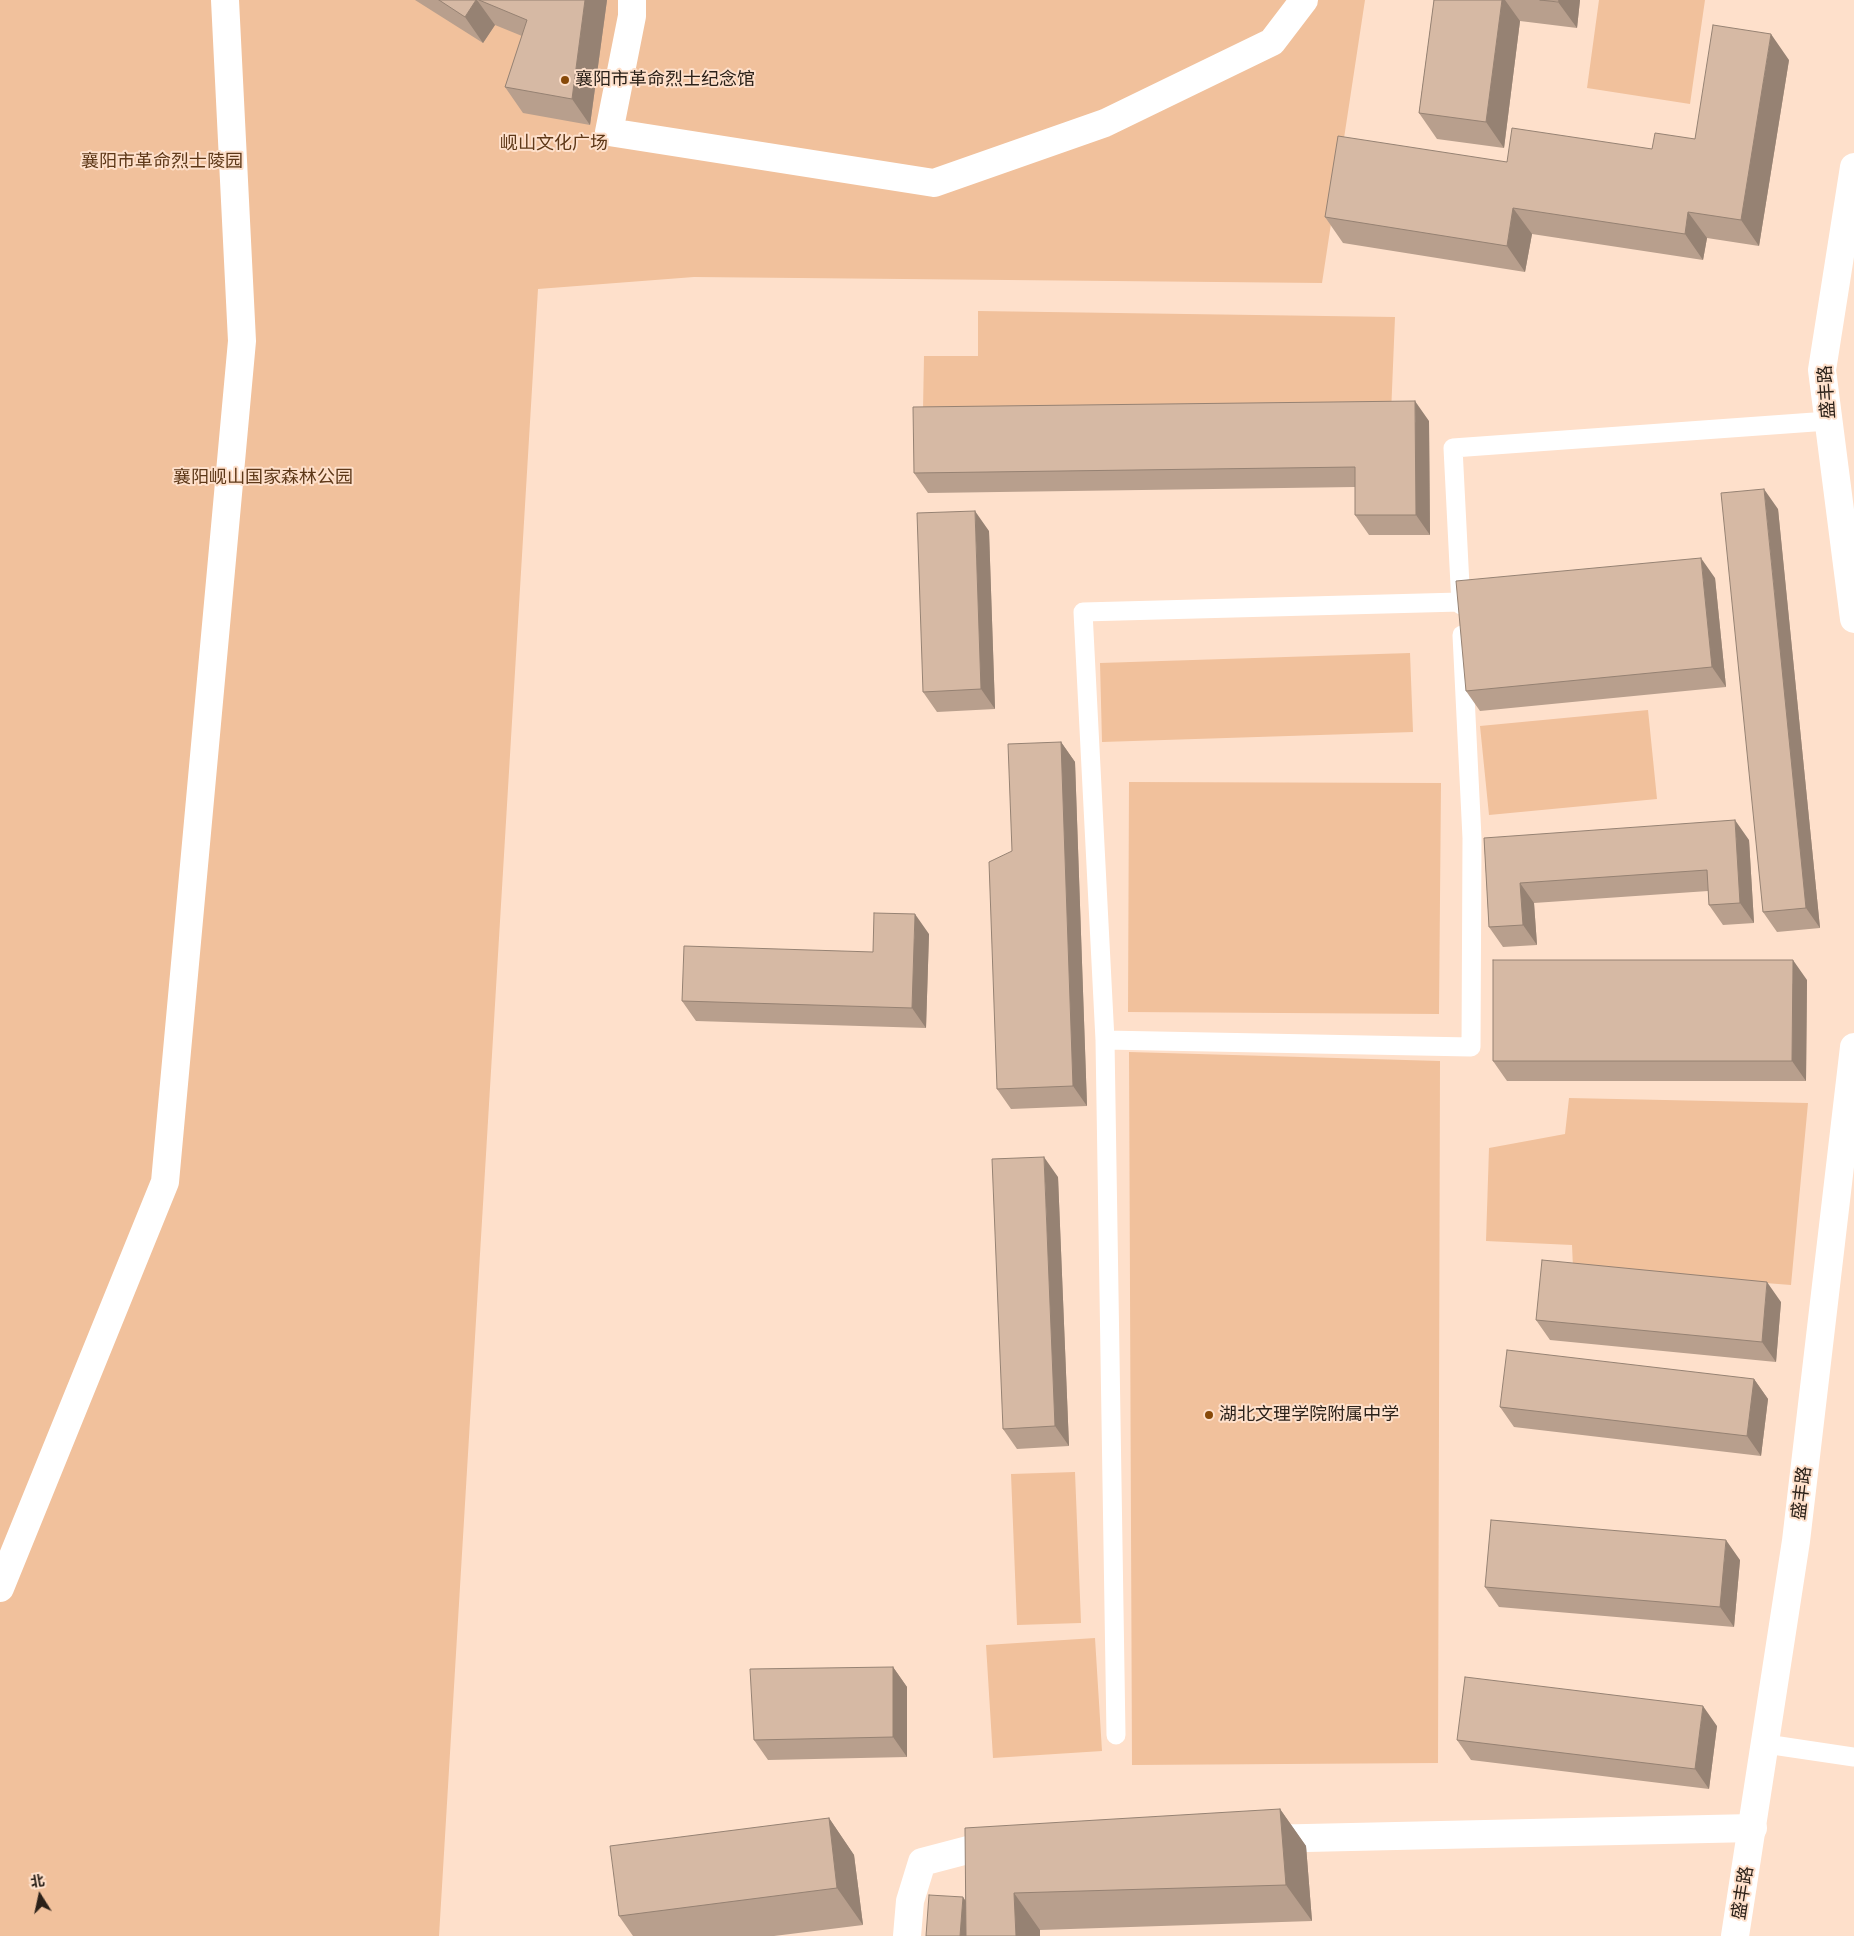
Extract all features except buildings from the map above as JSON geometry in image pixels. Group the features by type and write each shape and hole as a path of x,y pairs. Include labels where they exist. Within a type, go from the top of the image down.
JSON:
{"street":[{"path":"0,1588 165,1182 242,341 225,0"},
{"path":"632,0 632,16 609,132 934,183 1105,123 1272,42 1304,0"},
{"name":"盛丰路","path":"1854,166 1846,264 1822,370 1854,619"},
{"name":"盛丰路","path":"1735,1936 1798,1532 1854,1047"},
{"path":"1240,1840 1753,1828"},
{"path":"907,1936 910,1901 922,1862 983,1846 1023,1845"}],"lane":[{"path":"1105,1040 1471,1047 1472,838 1453,448 1828,421"},
{"path":"1116,1734 1105,1040 1084,612 1460,602"},
{"path":"1766,1744 1854,1757"}],"green space":[{"name":"襄阳岘山国家森林公园","path":"0,0 1365,0 1322,283 694,277 538,289 439,1936 0,1936"},
{"path":"1599,0 1705,0 1690,104 1587,88"},
{"path":"978,311 1395,317 1391,414 923,410 924,356 978,356"},
{"path":"1410,653 1413,732 1102,742 1100,663"},
{"path":"1648,710 1657,799 1489,815 1480,726"},
{"path":"1129,782 1441,783 1439,1014 1128,1012"},
{"path":"1129,1052 1440,1061 1438,1763 1132,1765"},
{"path":"1569,1098 1808,1103 1791,1285 1573,1268 1572,1245 1486,1241 1489,1148 1565,1134"},
{"path":"1075,1472 1081,1623 1017,1625 1011,1474"},
{"path":"1095,1638 1102,1751 993,1758 986,1645"}],"place":[{"name":"襄阳市革命烈士纪念馆","path":"565,80"},
{"name":"湖北文理学院附属中学","path":"1209,1415"}],"park label":[{"name":"岘山文化广场","path":"554,144"},
{"name":"襄阳市革命烈士陵园","path":"162,162"}]}
